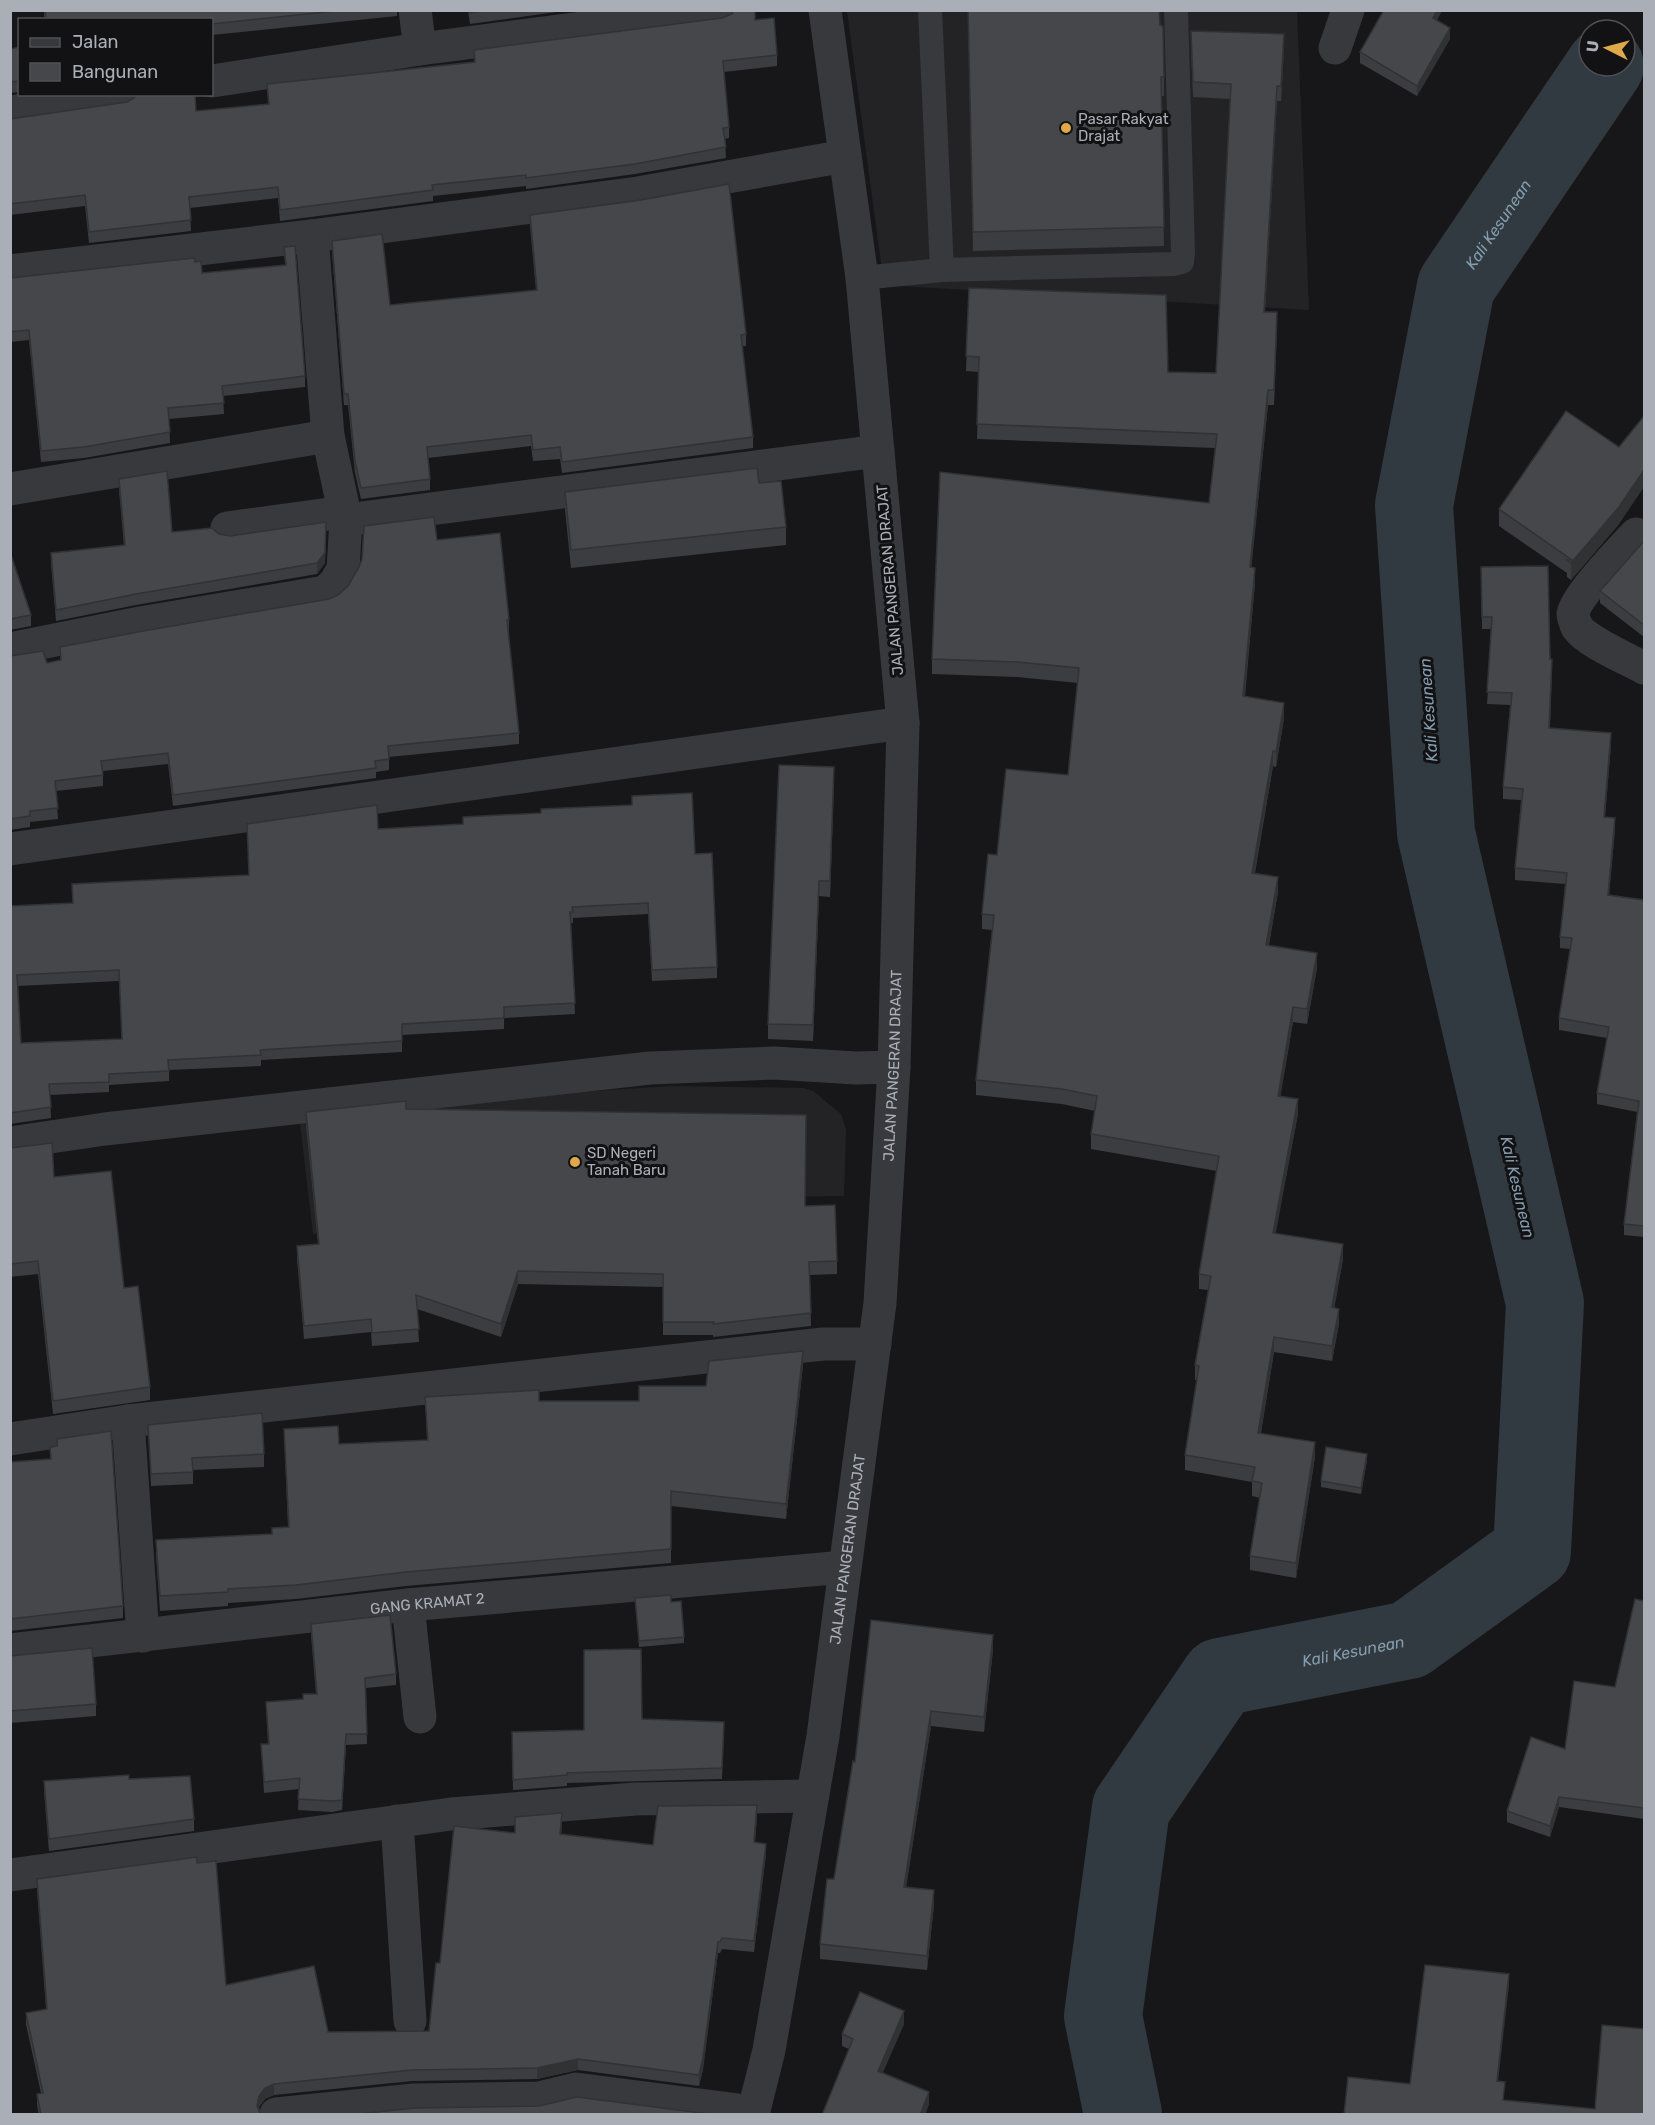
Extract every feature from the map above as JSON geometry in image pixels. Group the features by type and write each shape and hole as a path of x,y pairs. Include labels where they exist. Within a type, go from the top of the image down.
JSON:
{"street":[{"path":"415,10 420,49"},
{"path":"213,81 420,49 720,10"},
{"name":"JALAN PANGERAN DRAJAT","path":"754,2114 769,2050 823,1736 880,1303 894,1067 903,723 862,278 825,10"},
{"path":"1335,48 1348,10"},
{"path":"10,112 110,96"},
{"path":"10,271 312,236 638,193 845,156"},
{"path":"10,649 140,623 325,592 334,583 343,569 345,516 328,436 312,236"},
{"path":"10,489 328,436"},
{"path":"227,528 345,516 878,451"},
{"path":"1636,534 1578,602 1574,614 1576,627 1598,643 1644,668"},
{"path":"10,849 903,723"},
{"path":"10,1143 105,1130 650,1068 774,1063 856,1068 894,1067"},
{"path":"10,1439 128,1421 823,1344 875,1344"},
{"path":"128,1421 143,1636"},
{"name":"GANG KRAMAT 2","path":"10,1650 408,1605 845,1567"},
{"path":"408,1605 420,1717"},
{"path":"10,1875 452,1814 635,1799 812,1796"},
{"path":"396,1821 410,2021"},
{"path":"276,2115 414,2100 538,2098 576,2089 754,2114"}],"lane":[{"path":"930,10 942,270"},
{"path":"862,278 942,270 1182,262 1176,10"}],"shaded area":[{"path":"847,11 1297,11 1309,310 884,285"},
{"name":"SD Negeri Tanah Baru","path":"672,1086 803,1088 813,1091 841,1114 846,1129 844,1196 439,1201 439,1220 313,1234 300,1123 500,1097"}],"building":[{"path":"45,10 345,10 213,24 213,18 46,18"},
{"path":"469,10 487,10 470,13"},
{"path":"734,10 755,10 755,20 774,18 777,55 723,61 729,127 723,128 726,147 635,164 526,178 526,175 432,185 433,190 280,210 278,187 189,197 191,220 89,232 85,195 10,204 10,119 127,102 136,96 195,96 196,111 269,104 267,84 475,62 474,50 722,18 732,14"},
{"name":"Pasar Rakyat Drajat","path":"968,10 1159,10 1160,25 1163,26 1164,77 1161,77 1164,227 973,232"},
{"path":"1384,10 1437,10 1433,18 1450,28 1417,86 1360,52"},
{"path":"1191,31 1284,34 1281,86 1277,86 1264,312 1277,312 1274,390 1268,390 1250,567 1255,568 1243,696 1284,703 1276,752 1273,751 1252,873 1278,877 1266,945 1317,953 1307,1009 1293,1007 1278,1096 1298,1099 1273,1233 1343,1244 1332,1307 1339,1309 1332,1346 1274,1337 1258,1433 1315,1442 1296,1563 1250,1556 1262,1483 1252,1481 1255,1467 1185,1455 1199,1366 1195,1365 1211,1276 1199,1274 1219,1156 1091,1134 1097,1096 1062,1089 976,1080 994,915 982,914 988,854 997,855 1006,769 1068,775 1079,668 1017,662 932,659 940,472 1209,503 1217,434 977,424 979,357 966,356 969,288 1166,295 1168,372 1216,373 1231,84 1193,82"},
{"path":"18,47 18,81 10,82 10,49"},
{"path":"729,184 746,334 741,335 753,437 562,462 560,447 533,450 531,435 427,447 430,479 361,488 355,461 348,394 344,394 332,241 382,234 390,305 537,290 530,215 641,200"},
{"path":"295,246 305,376 222,386 224,403 168,408 170,432 84,447 41,451 29,330 10,332 10,278 194,258 195,262 201,261 202,273 286,265 284,247"},
{"path":"1566,411 1619,447 1644,416 1644,470 1619,507 1571,563 1567,560 1572,560 1499,509"},
{"path":"757,468 759,483 781,481 786,527 571,550 565,492"},
{"path":"167,471 172,532 212,528 219,534 230,536 326,522 325,553 317,563 56,610 51,553 125,545 119,479"},
{"path":"434,517 437,540 500,533 519,733 388,746 389,759 375,761 376,768 173,795 168,753 101,761 103,775 55,781 58,808 30,811 30,816 10,819 10,656 43,651 47,663 61,660 60,647 329,599 348,586 359,567 362,559 364,526"},
{"path":"1644,541 1644,625 1600,591"},
{"path":"10,552 31,615 10,619"},
{"path":"1548,566 1550,659 1552,659 1549,728 1611,733 1604,817 1615,818 1608,895 1644,900 1644,1226 1624,1224 1639,1101 1597,1093 1609,1027 1559,1018 1572,938 1560,937 1567,873 1515,868 1523,789 1503,787 1512,693 1487,692 1492,617 1482,617 1481,567"},
{"path":"779,765 834,767 830,881 819,881 813,1025 768,1024"},
{"path":"692,793 695,854 712,853 717,967 652,970 648,903 572,907 573,912 570,912 575,1003 504,1007 504,1018 402,1024 402,1041 260,1050 261,1055 168,1060 169,1071 109,1074 109,1082 49,1084 51,1107 10,1113 10,906 73,903 72,884 249,875 247,824 377,805 378,829 463,824 463,817 541,813 541,809 632,805 632,796","holes":["119,970 122,1039 21,1043 17,975"]},
{"path":"406,1101 406,1109 806,1115 805,1206 835,1205 837,1261 809,1262 811,1313 713,1324 714,1322 663,1322 663,1274 518,1271 501,1324 416,1295 419,1329 372,1333 371,1319 304,1326 297,1246 319,1244 306,1112"},
{"path":"52,1143 54,1177 111,1171 124,1288 138,1286 150,1387 53,1401 38,1261 10,1264 10,1148"},
{"path":"803,1351 786,1504 671,1491 671,1549 406,1572 296,1585 228,1589 228,1592 160,1596 156,1540 272,1534 272,1528 289,1527 284,1429 338,1426 339,1444 428,1440 425,1397 539,1390 539,1401 639,1401 639,1386 706,1386 709,1361"},
{"path":"262,1413 264,1454 192,1458 193,1472 151,1474 148,1425"},
{"path":"111,1431 123,1606 10,1619 10,1462 51,1459 50,1447 57,1446 57,1439"},
{"path":"1326,1447 1367,1454 1361,1488 1321,1481"},
{"path":"671,1595 671,1602 681,1601 684,1637 639,1641 635,1598"},
{"path":"1635,1599 1644,1601 1644,1808 1559,1797 1550,1826 1507,1811 1531,1737 1565,1749 1574,1681 1615,1687"},
{"path":"390,1615 396,1674 365,1678 367,1734 346,1734 342,1800 298,1799 300,1778 264,1782 261,1744 269,1744 266,1702 303,1699 303,1694 317,1694 311,1624"},
{"path":"871,1620 993,1635 984,1717 931,1711 904,1887 934,1890 927,1956 820,1944 827,1879 834,1879 853,1761 855,1762"},
{"path":"92,1648 96,1704 10,1711 10,1656"},
{"path":"641,1649 642,1719 724,1722 722,1768 567,1773 567,1775 513,1780 512,1732 584,1730 584,1650"},
{"path":"129,1775 129,1779 190,1776 194,1819 49,1839 44,1781"},
{"path":"757,1805 754,1842 766,1844 754,1941 722,1938 718,1942 699,2075 578,2059 537,2068 412,2070 274,2084 265,2088 259,2096 257,2106 261,2115 41,2115 37,2094 43,2093 26,2013 47,2009 37,1879 197,1857 197,1863 216,1861 226,1985 314,1966 328,2032 429,2031 436,1963 440,1963 454,1826 515,1833 515,1817 562,1813 560,1834 653,1845 658,1806"},
{"path":"1425,1965 1509,1974 1497,2081 1505,2082 1503,2100 1595,2109 1602,2025 1644,2029 1644,2115 1344,2115 1348,2077 1410,2084"},
{"path":"860,1992 904,2011 878,2071 929,2092 920,2115 822,2115 853,2039 842,2034"},
{"path":"577,2097 709,2114 349,2115 415,2108 539,2106"}],"waterway":[{"name":"Kali Kesunean","path":"1123,2114 1103,2016 1131,1808 1220,1677 1409,1640 1532,1551 1545,1303 1436,833 1414,505 1456,286 1597,78"}],"place":[{"name":"Pasar Rakyat Drajat","path":"1066,128"},
{"name":"SD Negeri Tanah Baru","path":"575,1162"}]}
